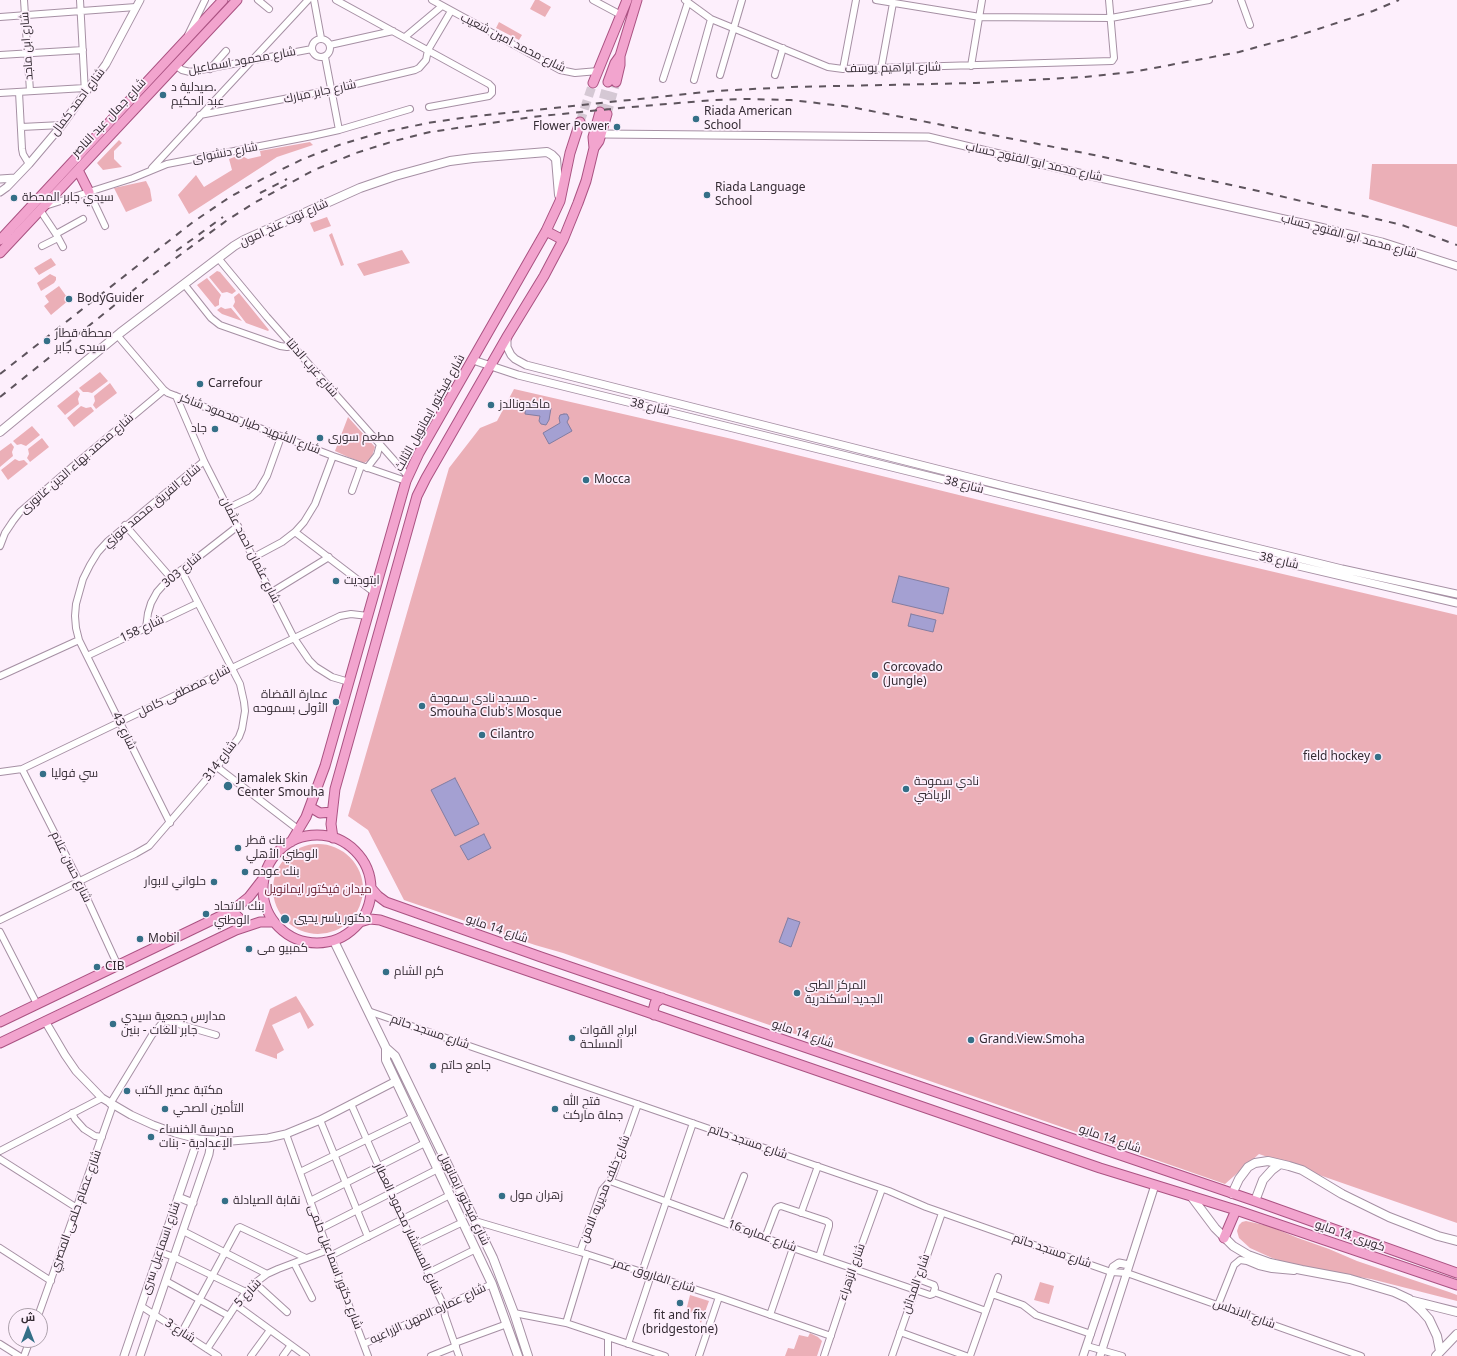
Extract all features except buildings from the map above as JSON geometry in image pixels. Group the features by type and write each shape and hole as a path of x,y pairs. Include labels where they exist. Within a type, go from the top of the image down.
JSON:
{"main road":[{"name":"شارع جمال عبد الناصر","path":"0,240 222,0"},
{"name":"شارع جمال عبد الناصر","path":"0,253 236,0"},
{"path":"593,83 627,0"},
{"path":"612,82 620,65 620,56 637,0"},
{"path":"333,838 331,824 334,789 417,496 508,335 544,276 563,240 583,188 594,148 593,137 603,113 601,134 598,143 594,148"},
{"name":"شارع فيكتور ايمانويل الثالث","path":"291,842 299,830 310,807 325,766 407,479 419,453 546,231 560,201 570,153 580,122"},
{"name":"شارع توت عنخ امون","path":"0,432 117,335 244,240 360,188 395,176 450,161 547,152 556,159 560,201"},
{"path":"78,170 89,192"},
{"path":"546,231 563,240"},
{"path":"310,807 320,813 332,812"},
{"path":"316,835 333,838 346,844 357,853 366,865 370,876 371,888 366,914 353,930 334,941 318,944 301,941 286,934 273,922 263,898 264,879 270,863 276,854 291,842 307,836 316,835"},
{"path":"0,1022 228,912 242,903 264,879"},
{"name":"شارع 14 مايو","path":"371,888 386,902 1255,1201"},
{"path":"228,912 239,918 240,922 236,930"},
{"path":"360,922 370,919 380,920 1080,1162 1236,1210 1224,1238"},
{"path":"0,1043 236,930 260,922 273,922"},
{"name":"شارع فيكتور ايمانويل","path":"334,941 386,1048 395,1056 475,1221 492,1258 514,1313 528,1356"},
{"path":"654,1015 653,1011 655,1003 662,998"},
{"name":"شارع فيكتور ايمانويل","path":"386,1048 386,1060 492,1284 507,1324 515,1355"},
{"path":"1232,1194 1239,1179 1248,1167 1261,1161 1280,1164 1302,1170 1342,1194 1389,1217 1438,1236 1457,1241"},
{"path":"1255,1201 1263,1180 1280,1164"},
{"path":"1191,1196 1206,1218 1224,1238 1240,1251 1248,1255 1265,1262 1350,1278 1394,1292 1409,1299 1457,1312"},
{"name":"كوبرى 14 مايو","path":"1255,1201 1457,1274"},
{"name":"كوبرى 14 مايو","path":"1236,1210 1457,1285"},
{"path":"1409,1299 1429,1319 1437,1336 1438,1354"},
{"path":"1438,1354 1457,1334"}],"street":[{"name":"شارع ابن ماجد","path":"24,0 30,91"},
{"path":"0,93 85,90 80,0"},
{"path":"0,17 133,8 130,0"},
{"name":"شارع احمد كمال","path":"0,192 29,164 62,125 85,90 106,64 133,8 140,0"},
{"path":"185,41 205,0"},
{"path":"258,0 269,9"},
{"path":"149,171 308,0"},
{"path":"314,0 321,38"},
{"path":"336,0 489,84 493,89 489,96 429,107"},
{"name":"شارع محمد امين شعيب","path":"432,0 560,70 575,73 598,71"},
{"path":"593,0 621,15"},
{"path":"720,75 742,0"},
{"path":"843,69 856,0"},
{"path":"876,0 980,17 1111,18 1209,0"},
{"path":"971,66 982,0"},
{"path":"1109,0 1111,18"},
{"path":"1242,0 1250,25"},
{"path":"663,79 687,1"},
{"name":"شارع ابراهيم يوسف","path":"687,1 711,19 833,68 843,69 1111,61 1114,60 1114,58 1111,18"},
{"path":"881,68 893,3"},
{"path":"405,37 442,6"},
{"name":"شارع جابر مبارك","path":"200,116 331,90 415,70 423,64 428,50 452,11"},
{"path":"694,80 711,19"},
{"path":"330,45 393,31"},
{"path":"321,38 326,40 330,45 330,52 325,56 316,56 312,49 314,42 321,38"},
{"path":"775,75 783,48"},
{"name":"شارع محمود اسماعيل","path":"175,65 187,72 312,49"},
{"path":"0,55 83,50"},
{"path":"210,68 226,51"},
{"path":"325,56 339,130"},
{"path":"19,92 23,154 29,164"},
{"name":"شارع دنشواى","path":"42,208 174,163 339,130 410,109"},
{"path":"21,127 62,125"},
{"name":"شارع محمد ابو الفتوح حساب","path":"601,134 928,136 1095,176 1327,228 1382,242 1457,266"},
{"path":"0,179 16,178"},
{"path":"89,192 105,226"},
{"path":"42,208 62,247"},
{"path":"42,246 83,220"},
{"name":"شارع غرب الدلتا","path":"218,258 293,346 380,444 407,479"},
{"path":"184,284 211,318 220,325 280,346 293,346"},
{"name":"شارع الشهيد طيار محمود شاكر","path":"117,335 164,390 176,396 333,456 364,467 407,479"},
{"name":"شارع 38","path":"508,335 507,347 511,355 526,365 1089,507 1457,594"},
{"name":"شارع 38","path":"473,360 518,376 1457,604"},
{"name":"شارع محمد بهاء الدين غاتورى","path":"0,546 5,533 13,521 31,502 164,390"},
{"name":"شارع عثمان احمد عثمان","path":"176,396 204,461 272,592 294,638 316,667 332,677 349,682"},
{"path":"228,508 251,497 258,491 267,476 281,436"},
{"path":"352,491 364,467 377,455 380,444"},
{"path":"254,557 282,542 296,532 304,522 315,504 333,456"},
{"name":"شارع الفريق محمد فوزي","path":"79,640 74,616 76,604 83,578 98,552 125,525 204,461"},
{"path":"1087,515 1089,507"},
{"path":"125,525 171,578"},
{"name":"شارع 303","path":"146,628 151,603 157,592 171,578 238,526"},
{"path":"0,527 5,533"},
{"path":"296,532 375,593"},
{"path":"272,592 329,557"},
{"name":"شارع 314","path":"0,920 142,850 155,840 170,823 217,767 238,737 244,720 245,711 240,684 181,570"},
{"name":"شارع 158","path":"87,656 198,603"},
{"name":"شارع مصطفى كامل","path":"0,772 22,769 343,614 368,616"},
{"path":"0,676 79,640"},
{"name":"شارع 43","path":"79,640 170,823"},
{"path":"217,767 299,830"},
{"name":"شارع حسن علام","path":"22,769 79,881 118,966"},
{"path":"0,932 37,1004"},
{"name":"شارع مسجد حاتم","path":"368,1011 818,1166 942,1213 1112,1272 1127,1273"},
{"path":"45,1021 64,1055 76,1071 102,1098 153,1125 198,1139 211,1141 250,1140 286,1134 320,1120 396,1081"},
{"name":"شارع عصام حلمى المصري","path":"41,1308 102,1137 112,1104 152,1035 163,1022 168,1021 216,1035"},
{"path":"0,1151 102,1098"},
{"name":"شارع المستشار محمود العطار","path":"351,1104 402,1219 444,1307 445,1316 459,1356"},
{"name":"شارع خلف مديريه الامن","path":"580,1252 602,1190 610,1181 638,1104"},
{"path":"72,1113 79,1125 96,1136 102,1137"},
{"path":"300,1172 413,1117"},
{"path":"320,1120 368,1237"},
{"path":"642,1272 693,1123"},
{"name":"شارع دكتور اسماعيل حلمى","path":"286,1134 368,1356"},
{"name":"شارع اسماعيل سرى","path":"124,1356 198,1139"},
{"name":"شارع اسماعيل سرى","path":"140,1356 193,1203 210,1151 211,1141"},
{"path":"310,1201 425,1143"},
{"path":"0,1159 77,1208"},
{"path":"802,1213 818,1166"},
{"path":"320,1229 438,1169"},
{"path":"726,1223 744,1176"},
{"name":"شارع عماره 16","path":"610,1181 765,1238 914,1290 931,1295 934,1292"},
{"path":"1101,1353 1155,1185"},
{"name":"شارع الزهراء","path":"824,1356 882,1189"},
{"name":"شارع 5","path":"207,1349 246,1292 267,1274 306,1258 329,1253 368,1237 450,1195"},
{"path":"178,1197 193,1203"},
{"path":"765,1238 778,1207 782,1206 826,1221 829,1223 818,1257"},
{"name":"شارع المدائن","path":"892,1356 942,1213"},
{"name":"شارع الفاروق عمر","path":"475,1221 587,1254 719,1297 831,1336"},
{"path":"415,1245 463,1222"},
{"path":"182,1332 239,1227 306,1258"},
{"path":"183,1232 267,1274"},
{"path":"0,1248 51,1281"},
{"path":"770,1315 793,1248"},
{"path":"428,1273 476,1249"},
{"path":"160,1252 174,1257 246,1292"},
{"path":"566,1323 587,1254"},
{"path":"1218,1305 1234,1265 1240,1260 1272,1269 1285,1271 1302,1270"},
{"path":"294,1263 312,1298"},
{"path":"1083,1356 1114,1267 1121,1263 1129,1266"},
{"name":"شارع الاندلس","path":"1127,1273 1361,1356"},
{"path":"628,1344 651,1275"},
{"path":"970,1356 998,1277"},
{"path":"918,1279 934,1285 934,1292 986,1311"},
{"path":"166,1281 229,1316"},
{"path":"255,1283 287,1312"},
{"name":"شارع عماره المهن الزراعيه","path":"364,1344 492,1284"},
{"path":"992,1294 1023,1305 1036,1315 1091,1334"},
{"path":"700,1356 719,1297"},
{"path":"236,1305 306,1356"},
{"name":"شارع 3","path":"141,1306 218,1356"},
{"path":"514,1313 566,1323 665,1356"},
{"path":"431,1356 507,1324"},
{"path":"251,1356 270,1330"},
{"path":"900,1332 966,1356"},
{"path":"608,1337 608,1356"},
{"path":"0,1344 19,1356"},
{"path":"283,1356 291,1345"},
{"path":"1087,1346 1101,1353 1122,1356"}],"green space":[{"path":"535,0 539,0 551,7 545,17 530,9"},
{"path":"499,22 522,35 519,40 496,28"},
{"path":"119,140 122,143 114,151 114,159 122,167 103,170 97,163"},
{"path":"310,142 313,145 277,157 189,214 178,195 196,175 204,187 232,170 229,159 240,155 248,159 261,156 260,151"},
{"path":"1372,164 1457,164 1457,227 1369,199"},
{"path":"146,181 150,189 152,201 126,212 114,188"},
{"path":"327,217 331,226 314,232 310,223"},
{"path":"332,233 344,265 341,266 329,235"},
{"path":"402,250 410,263 364,276 357,264"},
{"path":"51,258 56,265 39,275 34,268"},
{"path":"217,271 220,272 236,291 232,294 227,292 222,293 209,277"},
{"path":"50,274 56,277 56,280 54,283 41,291 37,283"},
{"path":"207,278 221,295 219,305 215,307 197,285"},
{"path":"59,286 69,300 51,315 44,306 49,302 45,296"},
{"path":"239,293 269,330 268,331 246,323 233,306 235,302 234,297"},
{"path":"221,307 225,309 231,308 242,321 222,314 217,310"},
{"path":"100,372 108,381 92,393 83,392 79,388"},
{"path":"110,383 117,393 96,409 93,405 95,401 94,396"},
{"name":"نادي سموحة الرياضي","path":"514,389 732,439 1202,555 1457,615 1457,1223 1259,1154 1225,1184 563,953 535,945 404,900 368,830 348,816 449,468 480,428 497,421"},
{"path":"77,390 80,394 78,399 79,404 65,415 57,406"},
{"path":"81,406 86,408 91,407 94,411 74,427 67,418"},
{"path":"348,417 375,447 371,459 364,463 335,451"},
{"path":"32,426 40,435 26,446 21,444 17,445 13,441"},
{"path":"42,438 49,447 30,462 27,458 29,454 28,449"},
{"path":"11,443 14,447 12,452 13,456 0,467 0,451"},
{"path":"15,459 19,461 24,460 28,464 8,480 1,470"},
{"name":"ميدان فيكتور ايمانويل","path":"309,844 327,844 343,851 356,864 363,880 363,898 356,914 343,927 327,934 309,934 293,927 280,914 273,898 273,880 280,864 293,851"},
{"path":"296,996 314,1025 308,1029 300,1012 272,1025 284,1050 277,1054 277,1059 255,1051 270,1009"},
{"path":"1246,1221 1269,1226 1357,1261 1457,1295 1457,1301 1371,1279 1300,1267 1272,1258 1250,1248 1239,1238 1237,1231 1239,1225"},
{"path":"1040,1282 1054,1286 1049,1304 1034,1300"},
{"path":"690,1295 709,1301 701,1323 692,1313 686,1311"},
{"path":"810,1333 822,1341 817,1356 785,1356 788,1348 794,1349 799,1335 808,1337"}],"shaded area":[{"path":"526,403 551,408 549,420 546,425 541,424 539,421 540,416 525,414"},
{"path":"567,414 569,418 567,422 572,431 549,444 543,433 560,423 560,415"},
{"path":"899,576 949,588 943,614 892,602"},
{"path":"911,614 936,620 933,632 908,626"},
{"path":"455,778 479,824 455,836 431,790"},
{"path":"484,834 491,848 468,860 460,846"},
{"path":"788,918 800,922 791,947 779,942"}],"tunnel":[{"path":"600,112 608,82"},
{"path":"607,114 616,82"},
{"path":"580,122 593,83"}],"railway":[{"path":"0,374 193,222 230,197 303,159 339,145 379,133 468,117 715,91 792,87 976,83 1084,77 1133,72 1239,52 1294,37 1373,11 1399,0"},
{"path":"0,397 146,280 226,221 254,203 314,170 356,153 430,132 532,117 714,100 791,100 851,107 1094,155 1263,192 1402,225 1457,245"},
{"path":"260,193 287,179"},
{"path":"176,251 223,217"}],"place":[{"name":"صيدلية د. عبد الحكيم","path":"163,95"},
{"name":"Riada American School","path":"696,119"},
{"name":"Flower Power","path":"617,127"},
{"name":"Riada Language School","path":"707,195"},
{"name":"سيدي جابر المحطة","path":"14,198"},
{"name":"BodyGuider","path":"69,299"},
{"name":"محطة قطار سيدى جابر","path":"47,341"},
{"name":"Carrefour","path":"200,384"},
{"name":"ماكدونالدز","path":"491,405"},
{"name":"جاد","path":"215,429"},
{"name":"مطعم سورى","path":"320,438"},
{"name":"Mocca","path":"586,480"},
{"name":"ابتوديت","path":"336,581"},
{"name":"Corcovado (Jungle)","path":"875,675"},
{"name":"عمارة القضاة الأولى بسموحه","path":"336,702"},
{"name":"مسجد نادى سموحة - Smouha Club's Mosque","path":"422,706"},
{"name":"Cilantro","path":"482,735"},
{"name":"field hockey","path":"1378,757"},
{"name":"سي فوليا","path":"43,774"},
{"name":"Jamalek Skin Center Smouha","path":"228,786"},
{"name":"نادي سموحة الرياضي","path":"906,789"},
{"name":"بنك قطر الوطني الأهلي","path":"238,848"},
{"name":"بنك عوده","path":"245,872"},
{"name":"حلواني لابوار","path":"214,882"},
{"name":"بنك الاتحاد الوطني","path":"206,914"},
{"name":"دكتور ياسر يحيي","path":"285,919"},
{"name":"Mobil","path":"140,939"},
{"name":"كمبيو مى","path":"249,949"},
{"name":"CIB","path":"97,967"},
{"name":"كرم الشام","path":"386,972"},
{"name":"المركز الطبى الجديد اسكندرية","path":"797,993"},
{"name":"مدارس جمعية سيدي جابر للغات - بنين","path":"113,1024"},
{"name":"ابراج القوات المسلحة","path":"572,1038"},
{"name":"Grand.View.Smoha","path":"971,1040"},
{"name":"جامع حاتم","path":"433,1066"},
{"name":"مكتبة عصير الكتب","path":"127,1091"},
{"name":"التأمين الصحي","path":"165,1109"},
{"name":"فتح الله جملة ماركت","path":"555,1109"},
{"name":"مدرسة الخنساء الإعدادية - بنات","path":"151,1137"},
{"name":"زهران مول","path":"502,1196"},
{"name":"نقابة الصيادلة","path":"225,1201"},
{"name":"fit and fix (bridgestone)","path":"680,1303"}]}
